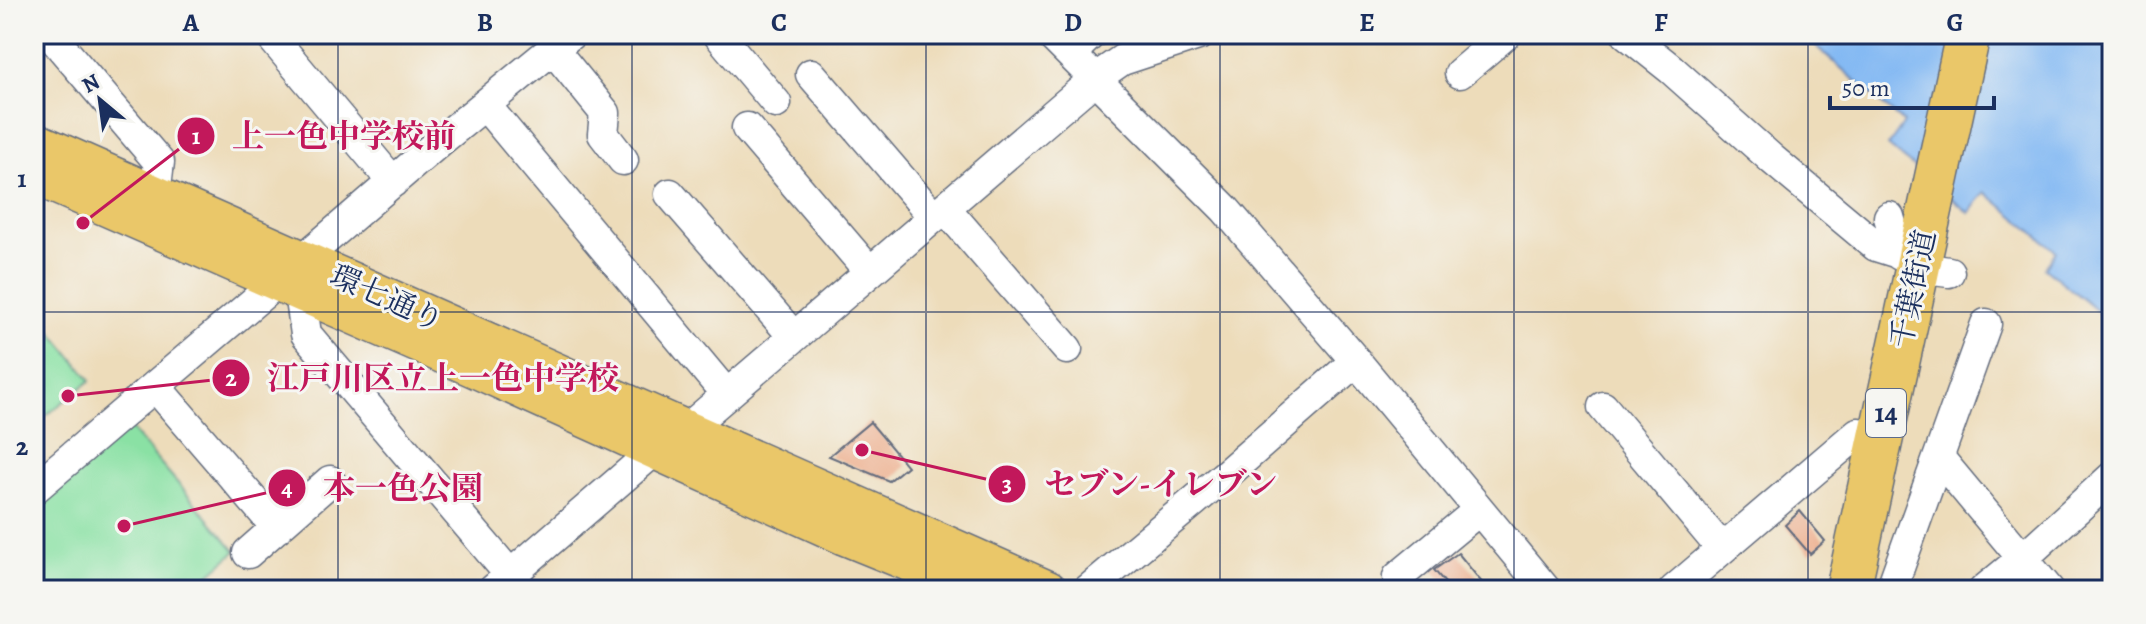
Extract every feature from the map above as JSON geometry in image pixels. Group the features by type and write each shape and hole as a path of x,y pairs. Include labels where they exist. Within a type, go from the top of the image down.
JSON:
{"highway":[{"name":"千葉街道","path":"1848,590 1917,252 1968,34"}],"main road":[{"name":"環七通り","path":"34,141 155,195 293,278 470,366 845,536 978,590"},
{"name":"環七通り","path":"34,175 152,225 687,429 1048,590"}],"street":[{"path":"50,34 159,162 155,195"},
{"path":"718,34 776,103"},
{"path":"687,429 1096,78 1122,60 1201,34"},
{"path":"1460,73 1506,34"},
{"path":"1627,34 1876,246 1917,252"},
{"path":"274,40 393,182"},
{"path":"34,489 155,386 293,278 393,182 562,41 605,113 603,134 623,160"},
{"path":"1070,41 1096,78 1225,209 1546,590"},
{"path":"811,74 1067,349"},
{"path":"485,105 727,395"},
{"path":"747,128 870,272"},
{"path":"670,194 794,337"},
{"path":"293,278 306,334 509,585 654,451"},
{"path":"1891,590 1986,324"},
{"path":"1088,590 1356,361"},
{"path":"155,386 277,528"},
{"path":"1603,407 1722,549"},
{"path":"1674,590 1858,433"},
{"path":"1940,459 2049,590"},
{"path":"1984,590 2112,477"},
{"path":"248,553 330,481"},
{"path":"1398,577 1479,510"}],"green space":[{"path":"34,310 91,380 34,425"},
{"path":"126,423 236,551 191,590 34,590 34,501"}],"water":[{"path":"1802,34 2112,34 2112,323 2045,268 2056,251 1985,192 1969,213 1888,146 1904,123"}],"building":[{"path":"870,422 907,466 889,481 829,456"},
{"path":"1800,511 1825,541 1810,554 1785,525"},
{"path":"1458,553 1488,590 1451,590 1434,570"}],"place":[{"name":"上一色中学校前","path":"83,223"},
{"name":"江戸川区立上一色中学校","path":"68,396"},
{"name":"セブン-イレブン","path":"862,450"},
{"name":"本一色公園","path":"124,526"}]}
